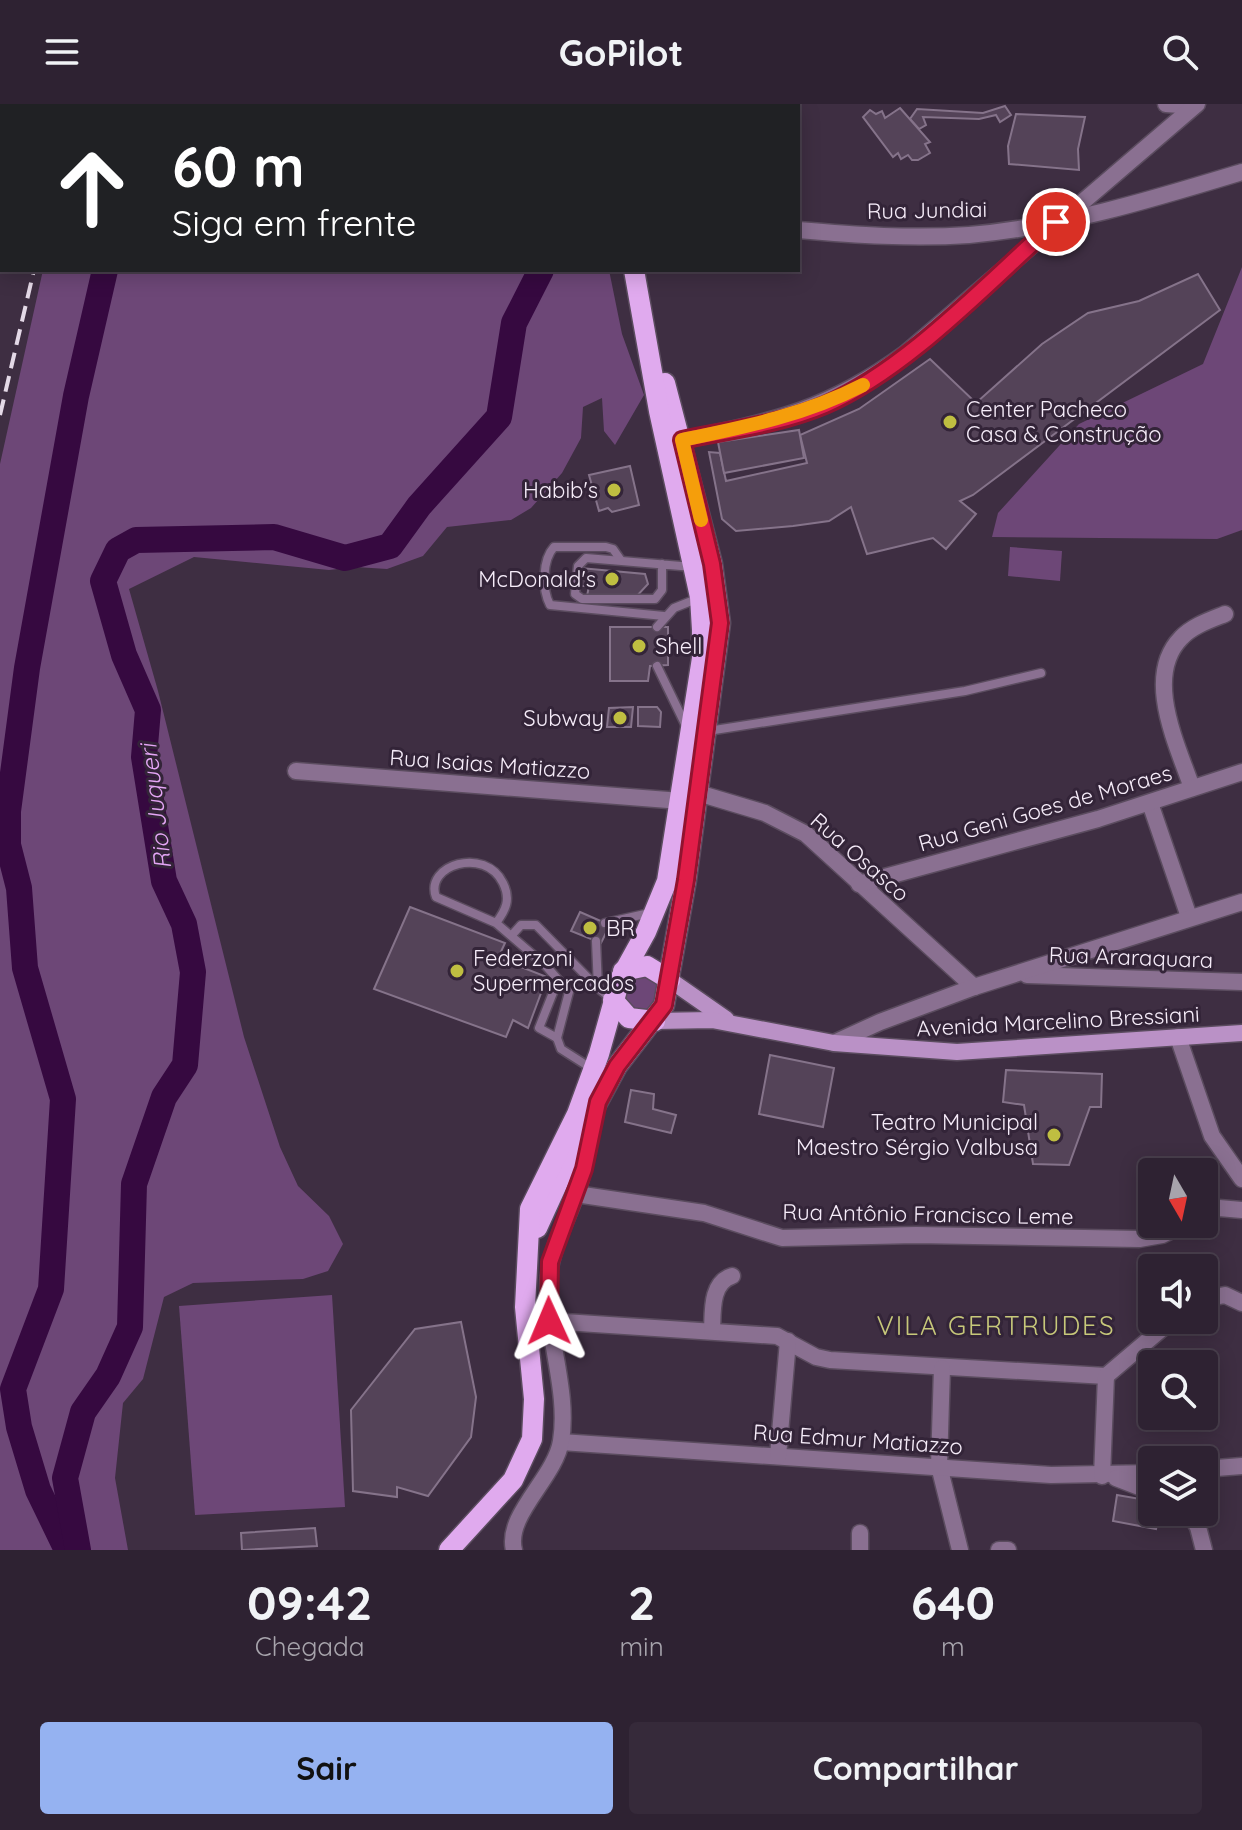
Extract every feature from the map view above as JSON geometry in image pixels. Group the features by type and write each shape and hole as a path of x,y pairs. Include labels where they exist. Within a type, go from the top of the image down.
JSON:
{"main road":[{"path":"634,272 648,334 659,411 700,597 702,658 699,733"},
{"path":"527,1250 598,1102 630,1049 655,1021 667,997 699,733 718,651 718,600 682,440 648,334"},
{"path":"449,1550 513,1480 532,1439 535,1421 525,1307 530,1209 594,1070 606,994 623,971 655,912 667,881 690,797"},
{"path":"623,971 647,966 670,980"},
{"path":"606,994 629,1018 655,1021"}],"street":[{"path":"1166,104 1196,105"},
{"path":"682,440 782,419 824,405 865,384 905,354 1196,105"},
{"name":"Rua Jundiai","path":"800,230 918,237 971,235 1056,222 1242,172"},
{"path":"1192,788 1167,714 1167,664 1181,638 1225,614"},
{"name":"Rua Isaias Matiazzo","path":"296,771 690,797"},
{"name":"Rua Geni Goes de Moraes","path":"859,884 1150,803 1242,772"},
{"name":"Rua Osasco","path":"690,797 765,813 806,834 974,987"},
{"path":"1150,803 1189,917"},
{"path":"834,1043 974,987 1242,902"},
{"name":"Rua Araraquara","path":"1018,975 1242,982"},
{"path":"670,980 734,1024"},
{"path":"879,1049 883,1034 901,1015"},
{"name":"Avenida Marcelino Bressiani","path":"655,1021 690,1019 879,1049 957,1052 1242,1033"},
{"path":"1178,1037 1212,1136 1242,1179"},
{"path":"514,1550 513,1529 553,1464 561,1442 560,1400 549,1321 550,1262 576,1194 598,1102"},
{"name":"Rua Antônio Francisco Leme","path":"576,1194 704,1213 782,1238 916,1235 1145,1238"},
{"path":"1218,1208 1242,1210"},
{"path":"712,1331 717,1289 724,1279 732,1276"},
{"path":"1218,1296 1225,1295 1242,1303"},
{"path":"549,1321 777,1336 816,1357 830,1360 1106,1376"},
{"path":"1138,1487 1106,1476 1106,1376 1120,1360 1154,1334"},
{"path":"778,1456 788,1341"},
{"path":"942,1368 939,1466 960,1550"},
{"name":"Rua Edmur Matiazzo","path":"561,1442 1106,1476 1138,1474"},
{"path":"1218,1468 1242,1466"},
{"path":"1197,1526 1204,1550"},
{"path":"860,1533 860,1550"},
{"path":"999,1550 1006,1550"}],"lane":[{"path":"620,559 613,549 606,547 554,547 545,562 546,598 550,605 664,616"},
{"path":"662,564 661,594 655,599 577,596 575,581 581,561 591,557 694,567"},
{"path":"657,627 664,616 700,597"},
{"path":"657,666 699,733 965,691 1041,673"},
{"path":"496,923 504,913 507,892 493,869 481,862 463,862 437,879 433,888 436,897 496,923 558,980 570,997 557,1038 561,1049 594,1070"},
{"path":"605,923 655,912"},
{"path":"512,935 521,925 536,925 606,994"},
{"path":"596,941 606,994"},
{"path":"557,1038 539,1028 558,980"}],"shaded area":[{"path":"1242,267 1242,530 1217,539 992,537 998,513 1079,424 1203,364"},
{"path":"43,272 609,272 622,334 644,395 615,445 604,431 602,398 583,407 581,438 562,473 531,508 511,520 447,527 423,556 387,569 356,567 329,570 194,557 129,589 158,691 244,1037 280,1147 298,1186 329,1216 343,1244 328,1271 303,1279 193,1283 164,1297 143,1379 123,1403 115,1478 128,1550 0,1550 0,464"},
{"path":"1010,547 1062,551 1060,581 1008,576"},
{"path":"642,972 662,987 657,1001 647,1012 627,1007 625,997 629,981"},
{"path":"332,1295 345,1507 195,1515 179,1306"}],"building":[{"path":"1005,106 1011,115 1000,122 996,115 979,119 923,117 926,125 919,129 910,119 917,109 983,113"},
{"path":"900,108 930,142 925,144 930,153 918,160 912,160 908,155 901,159 898,153 893,157 863,117 870,110 876,114 882,111 885,118"},
{"path":"1016,114 1085,117 1078,149 1079,170 1009,164 1008,146"},
{"name":"Center Pacheco Casa & Construção","path":"1198,274 1220,310 973,495 960,501 976,514 946,549 933,538 867,554 851,507 829,521 793,526 736,531 722,519 709,452 720,453 726,481 807,463 800,435 859,409 930,359 976,403 1042,344 1088,313 1139,301"},
{"path":"799,430 804,458 724,473 718,442"},
{"name":"Habib's","path":"630,466 639,505 612,512 608,508 599,511 589,475"},
{"name":"McDonald's","path":"580,568 645,574 648,584 635,598 587,596 589,586 577,586"},
{"name":"Shell","path":"610,627 668,627 668,665 650,666 648,681 610,681"},
{"name":"Subway","path":"633,707 631,727 607,727 609,708"},
{"path":"638,707 657,707 661,712 660,727 638,726"},
{"name":"Federzoni Supermercados","path":"410,907 505,943 498,958 547,977 528,1028 513,1020 506,1037 374,989"},
{"name":"BR","path":"580,912 610,925 601,943 571,931"},
{"path":"770,1055 834,1068 823,1127 759,1114"},
{"name":"Teatro Municipal Maestro Sérgio Valbusa","path":"1006,1070 1102,1074 1101,1107 1090,1107 1069,1165 1033,1164 1024,1105 1003,1102"},
{"path":"631,1090 654,1094 653,1109 676,1115 671,1133 625,1122"},
{"path":"461,1322 476,1397 471,1437 428,1496 397,1487 397,1497 353,1491 351,1410 415,1329"},
{"path":"1117,1495 1138,1499 1138,1526 1113,1521"},
{"path":"315,1528 317,1546 242,1550 241,1533"}],"waterway":[{"path":"67,1550 38,1490 19,1427 13,1389 51,1289 63,1099 25,968 19,888 8,845 8,811 27,668 76,396 105,272"},
{"name":"Rio Juqueri","path":"78,1550 65,1478 83,1412 108,1376 130,1327 134,1184 164,1097 185,1065 193,972 184,924 164,881 144,757 148,710 124,655 103,581 118,550 136,540 274,537 345,558 390,546 419,506 499,417 514,323 540,272"}],"railway":[{"path":"0,415 34,272"}],"slow traffic":[{"path":"701,520 682,440 782,419 824,405 863,385"}],"place":[{"name":"Center Pacheco Casa & Construção","path":"950,422"},
{"name":"Habib's","path":"614,490"},
{"name":"McDonald's","path":"612,579"},
{"name":"Shell","path":"639,646"},
{"name":"Subway","path":"620,718"},
{"name":"BR","path":"590,928"},
{"name":"Federzoni Supermercados","path":"457,971"},
{"name":"Teatro Municipal Maestro Sérgio Valbusa","path":"1054,1135"}],"district":[{"name":"VILA GERTRUDES","path":"996,1325"}],"route":[{"path":"549,1321 550,1262 584,1169 598,1102 617,1066 659,1016 664,1005 686,880 720,623 712,564 682,440 782,419 824,405 865,384 905,354 1056,222"}]}
